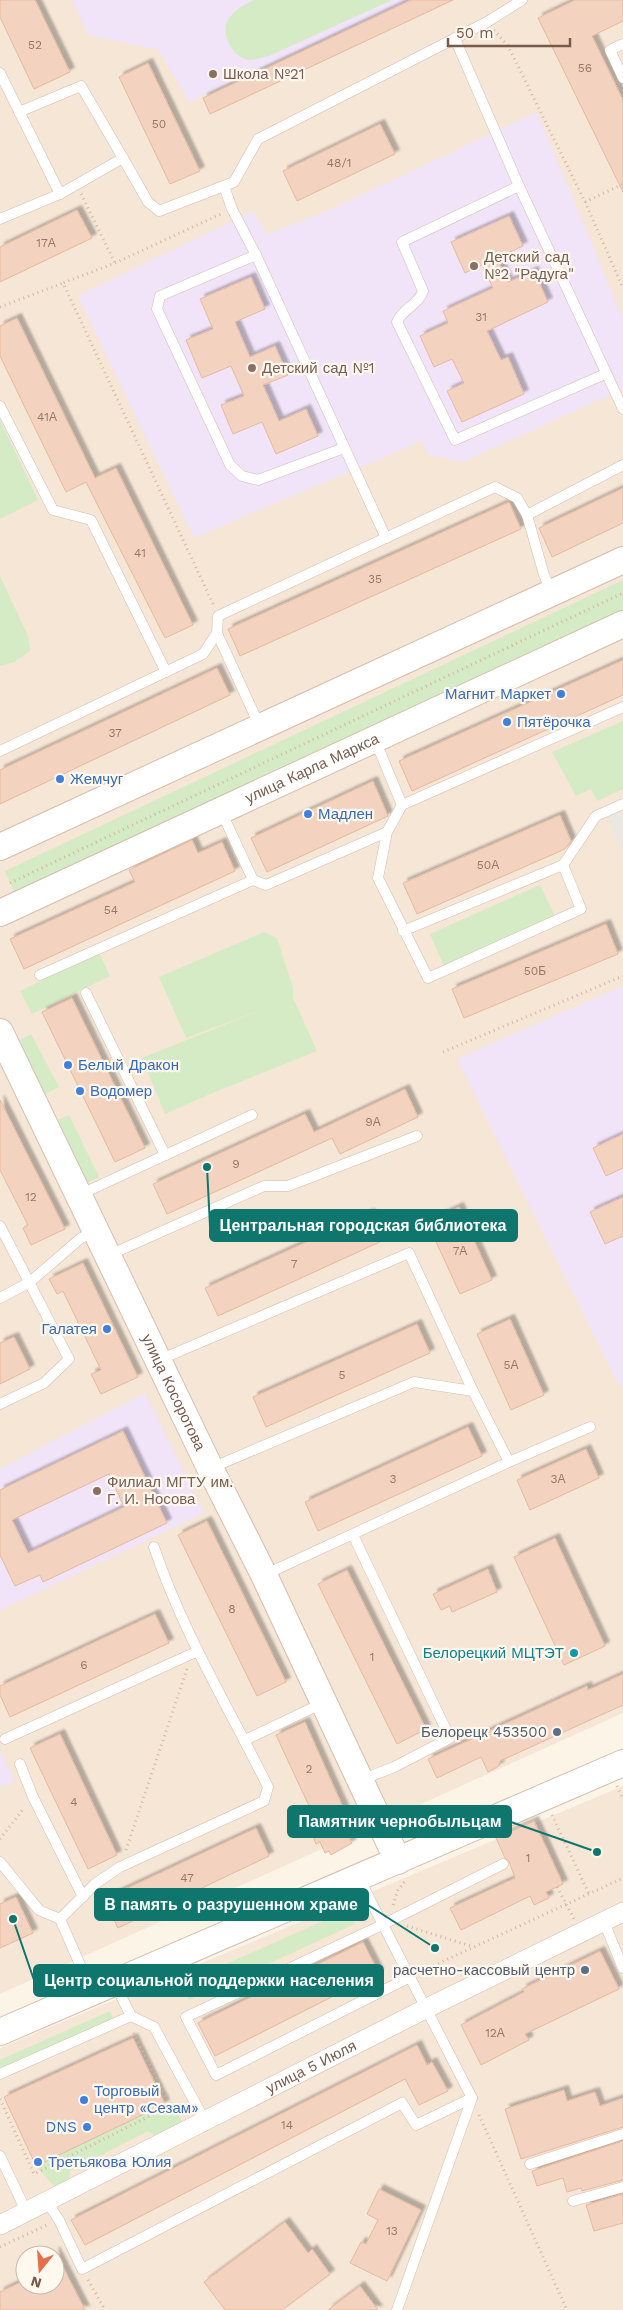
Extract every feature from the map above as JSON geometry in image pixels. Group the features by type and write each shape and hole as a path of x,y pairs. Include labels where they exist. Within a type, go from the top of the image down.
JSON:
{"street":[{"path":"0,847 553,594 623,560"},
{"name":"улица Карла Маркса","path":"0,913 623,624"},
{"name":"улица Косоротова","path":"0,1032 210,1468 264,1575 404,1869"},
{"path":"0,2032 359,1878 404,1869 620,1774"},
{"name":"улица 5 Июля","path":"0,2225 27,2213 425,2009 623,1912"}],"lane":[{"path":"19,112 81,86 148,202 159,212 234,182 258,139 487,22 522,0"},
{"path":"455,38 519,186 605,374 623,409"},
{"path":"623,44 610,50 623,78"},
{"path":"0,74 60,194"},
{"path":"0,219 60,194 123,158"},
{"path":"224,186 232,209 256,255 386,538"},
{"path":"519,186 402,242 423,290 420,298 399,317 397,322 456,440 605,374"},
{"path":"256,255 160,296 157,309 230,465 242,476 258,480 344,448"},
{"path":"0,406 53,510 91,520 166,672"},
{"path":"528,515 623,465"},
{"path":"260,728 217,633 218,616 494,487 517,498 528,515 544,575 553,594"},
{"path":"0,751 203,654 217,633"},
{"path":"563,865 582,908 428,978 378,878 386,832 402,806 623,707"},
{"path":"375,739 402,806"},
{"path":"403,931 563,865 596,816 623,804"},
{"path":"221,811 254,880 266,885 386,832"},
{"path":"40,975 254,880"},
{"path":"86,993 165,1155"},
{"path":"79,1195 252,1115"},
{"path":"108,1255 264,1186 288,1186 417,1136"},
{"path":"0,1226 68,1359 44,1383 0,1404"},
{"path":"0,1298 30,1282 80,1238 96,1231"},
{"path":"158,1360 409,1252 473,1391 509,1462"},
{"path":"210,1468 414,1382 473,1391"},
{"path":"264,1575 353,1536 509,1462 590,1427"},
{"path":"353,1536 450,1738 394,1767 361,1780"},
{"path":"60,1919 95,1884 120,1867 264,1801 268,1787 245,1740 195,1653 154,1547"},
{"path":"5,1740 195,1653"},
{"path":"245,1740 324,1702"},
{"path":"20,1764 33,1797 82,1897"},
{"path":"0,1862 39,1910 60,1919 103,1987 130,2021"},
{"path":"412,1976 216,2076 186,2017 386,1923 503,1864"},
{"path":"359,1878 386,1923 412,1976 425,2009 472,2098 397,2310"},
{"path":"604,1922 623,1968"},
{"path":"0,2074 130,2021 154,2027 205,2122"},
{"path":"47,2202 82,2269 402,2103 416,2125 472,2098"},
{"path":"530,2164 623,2134"},
{"path":"0,2156 27,2213"},
{"path":"573,2201 623,2187"}],"path":[{"path":"487,22 508,46 586,202 623,288"},
{"path":"586,202 623,184"},
{"path":"77,185 115,263"},
{"path":"0,307 115,263 232,209"},
{"path":"63,283 218,616"},
{"path":"10,883 623,593"},
{"path":"443,1052 623,976"},
{"path":"120,1867 195,1653"},
{"path":"608,1788 620,1774"},
{"path":"0,1839 33,1797"},
{"path":"551,1813 588,1894"},
{"path":"404,1869 386,1923 474,1947"},
{"path":"412,1976 623,1878"},
{"path":"557,1886 580,1933"},
{"path":"0,2099 34,2174 170,2106 130,2021"},
{"path":"472,2098 567,2310"},
{"path":"0,2246 58,2220"},
{"path":"82,2269 105,2310"}],"shaded area":[{"path":"0,0 623,0 623,1713 0,1994"},
{"name":"Школа №21","path":"72,0 411,0 189,102 159,50 88,35"},
{"path":"537,112 623,319 623,389 463,462 428,455 422,441 194,538 78,296 253,211 267,234 323,213"},
{"path":"623,810 623,853 607,817"},
{"path":"623,986 623,1385 619,1386 457,1059"},
{"name":"Филиал МГТУ им. Г. И. Носова","path":"145,1393 204,1513 0,1610 0,1469"},
{"path":"0,1751 15,1781 0,1787"},
{"path":"623,1786 623,2310 0,2310 0,2048"}],"green space":[{"path":"254,0 392,0 269,56 250,60 239,56 230,46 227,40 226,28 229,18 235,12"},
{"path":"0,420 38,500 0,519"},
{"path":"0,576 28,636 30,651 14,662 0,666"},
{"path":"623,580 623,611 15,893 5,871"},
{"path":"623,721 623,789 597,801 591,789 576,796 552,752"},
{"path":"540,885 555,916 444,966 430,934"},
{"path":"264,932 277,938 293,988 293,998 317,1051 165,1114 142,1058 264,1009 186,1038 159,977"},
{"path":"99,953 110,976 32,1014 20,991"},
{"path":"31,1034 59,1087 45,1094 18,1041"},
{"path":"69,1115 99,1177 87,1183 57,1120"},
{"path":"348,1910 355,1924 189,2000 181,1984"},
{"path":"110,2011 114,2020 0,2070 0,2060"},
{"path":"171,2101 183,2124 157,2137 148,2131 70,2171 69,2184 57,2189 36,2166"}],"building":[{"path":"0,0 35,0 70,72 34,89 0,17"},
{"path":"411,0 453,0 210,114 203,98"},
{"path":"575,0 623,0 623,21 592,36 623,100 623,192 538,18"},
{"path":"148,63 200,171 170,184 119,77"},
{"path":"380,124 395,154 297,201 283,171"},
{"path":"77,210 92,238 0,282 0,247"},
{"path":"509,216 523,246 497,258 508,282 534,271 548,302 487,331 501,360 508,357 524,394 462,422 447,391 464,383 452,359 434,367 420,336 448,323 443,311 493,288 482,265 465,273 451,242"},
{"path":"251,277 265,309 235,322 250,357 275,346 288,375 263,385 279,421 306,409 318,436 276,454 262,422 233,434 221,405 244,396 231,366 202,378 186,340 213,329 200,299"},
{"path":"17,318 95,478 116,468 193,625 165,638 86,482 66,492 0,356 0,326"},
{"path":"623,488 623,523 552,557 539,528"},
{"path":"509,502 521,529 240,656 228,629"},
{"path":"623,660 623,695 412,791 399,761"},
{"path":"217,668 230,695 0,804 0,770"},
{"path":"373,781 388,816 267,872 251,838"},
{"path":"560,815 571,841 565,849 417,914 403,883"},
{"path":"192,840 198,853 222,842 235,871 24,969 10,939 135,882 129,870"},
{"path":"606,924 618,954 464,1018 452,989"},
{"path":"72,998 145,1148 115,1162 42,1012"},
{"path":"405,1089 418,1117 340,1154 332,1138 167,1214 153,1184 305,1114 314,1132"},
{"path":"0,1100 65,1229 31,1245 23,1228 28,1225 0,1170"},
{"path":"623,1134 623,1168 606,1176 593,1148"},
{"path":"623,1197 623,1236 605,1244 590,1212"},
{"path":"459,1207 492,1280 460,1294 427,1222"},
{"path":"370,1213 382,1241 218,1316 205,1288"},
{"path":"83,1263 138,1377 101,1394 91,1374 101,1370 63,1291 57,1294 49,1279"},
{"path":"510,1319 544,1395 511,1410 477,1334"},
{"path":"417,1324 430,1353 266,1427 253,1397"},
{"path":"14,1337 30,1369 0,1384 0,1343"},
{"path":"468,1427 482,1456 318,1531 305,1502"},
{"path":"123,1431 167,1523 43,1582 40,1575 15,1586 0,1555 0,1490","holes":["109,1474 124,1507 28,1553 12,1520"]},
{"path":"586,1449 599,1478 530,1510 517,1480"},
{"path":"207,1521 286,1682 257,1696 178,1535"},
{"path":"555,1538 605,1646 564,1665 514,1557"},
{"path":"488,1569 497,1592 452,1612 450,1606 441,1610 433,1594"},
{"path":"347,1570 426,1729 397,1744 318,1584"},
{"path":"155,1614 169,1643 10,1717 0,1695 0,1686"},
{"path":"623,1674 623,1705 500,1761 499,1766 488,1772 481,1757 437,1778 428,1759 587,1686 588,1690"},
{"path":"305,1722 355,1834 349,1837 352,1843 331,1855 329,1851 325,1853 320,1842 316,1844 308,1825 316,1821 276,1735"},
{"path":"60,1734 117,1855 88,1869 30,1748"},
{"path":"534,1821 563,1884 546,1892 549,1898 534,1905 530,1896 461,1930 450,1908 515,1878 509,1861 505,1858 496,1838"},
{"path":"256,1828 269,1856 118,1928 104,1899"},
{"path":"16,1897 33,1933 0,1948 0,1904"},
{"path":"363,1942 379,1973 215,2056 198,2023"},
{"path":"600,1951 619,1989 525,2034 529,2040 481,2065 461,2025 524,1992 522,1989"},
{"name":"Торговый центр «Сезам»","path":"133,2038 165,2104 36,2166 4,2097"},
{"path":"417,2045 427,2065 432,2062 448,2091 419,2105 405,2079 85,2245 71,2220"},
{"path":"564,2090 567,2101 595,2092 600,2106 623,2098 623,2127 521,2159 505,2109"},
{"path":"623,2141 623,2180 582,2191 581,2188 567,2192 563,2178 537,2186 532,2171"},
{"path":"379,2189 421,2210 387,2281 350,2263 361,2242 366,2244 378,2220 367,2214"},
{"path":"623,2194 623,2223 594,2231 586,2205"},
{"path":"285,2222 308,2253 312,2249 330,2274 282,2310 225,2310 204,2282"},
{"path":"65,2271 85,2310 0,2310 0,2292 15,2285 15,2295 65,2295"},
{"path":"360,2286 378,2310 328,2310"}],"place":[{"name":"Школа №21","path":"213,74"},
{"name":"Детский сад №2 \"Радуга\"","path":"474,266"},
{"name":"Детский сад №1","path":"252,368"},
{"name":"Магнит Маркет","path":"561,694"},
{"name":"Пятёрочка","path":"507,722"},
{"name":"Жемчуг","path":"60,779"},
{"name":"Мадлен","path":"308,814"},
{"name":"Белый Дракон","path":"68,1065"},
{"name":"Водомер","path":"80,1091"},
{"name":"Центральная городская библиотека","path":"207,1167"},
{"name":"Галатея","path":"107,1329"},
{"name":"Филиал МГТУ им. Г. И. Носова","path":"97,1491"},
{"name":"Белорецкий МЦТЭТ","path":"574,1653"},
{"name":"Белорецк 453500","path":"557,1732"},
{"name":"Памятник чернобыльцам","path":"597,1852"},
{"name":"Центр социальной поддержки населения","path":"13,1919"},
{"name":"В память о разрушенном храме","path":"435,1948"},
{"name":"расчетно-кассовый центр","path":"585,1970"},
{"name":"Торговый центр «Сезам»","path":"84,2100"},
{"name":"DNS","path":"87,2127"},
{"name":"Третьякова Юлия","path":"38,2162"}]}
